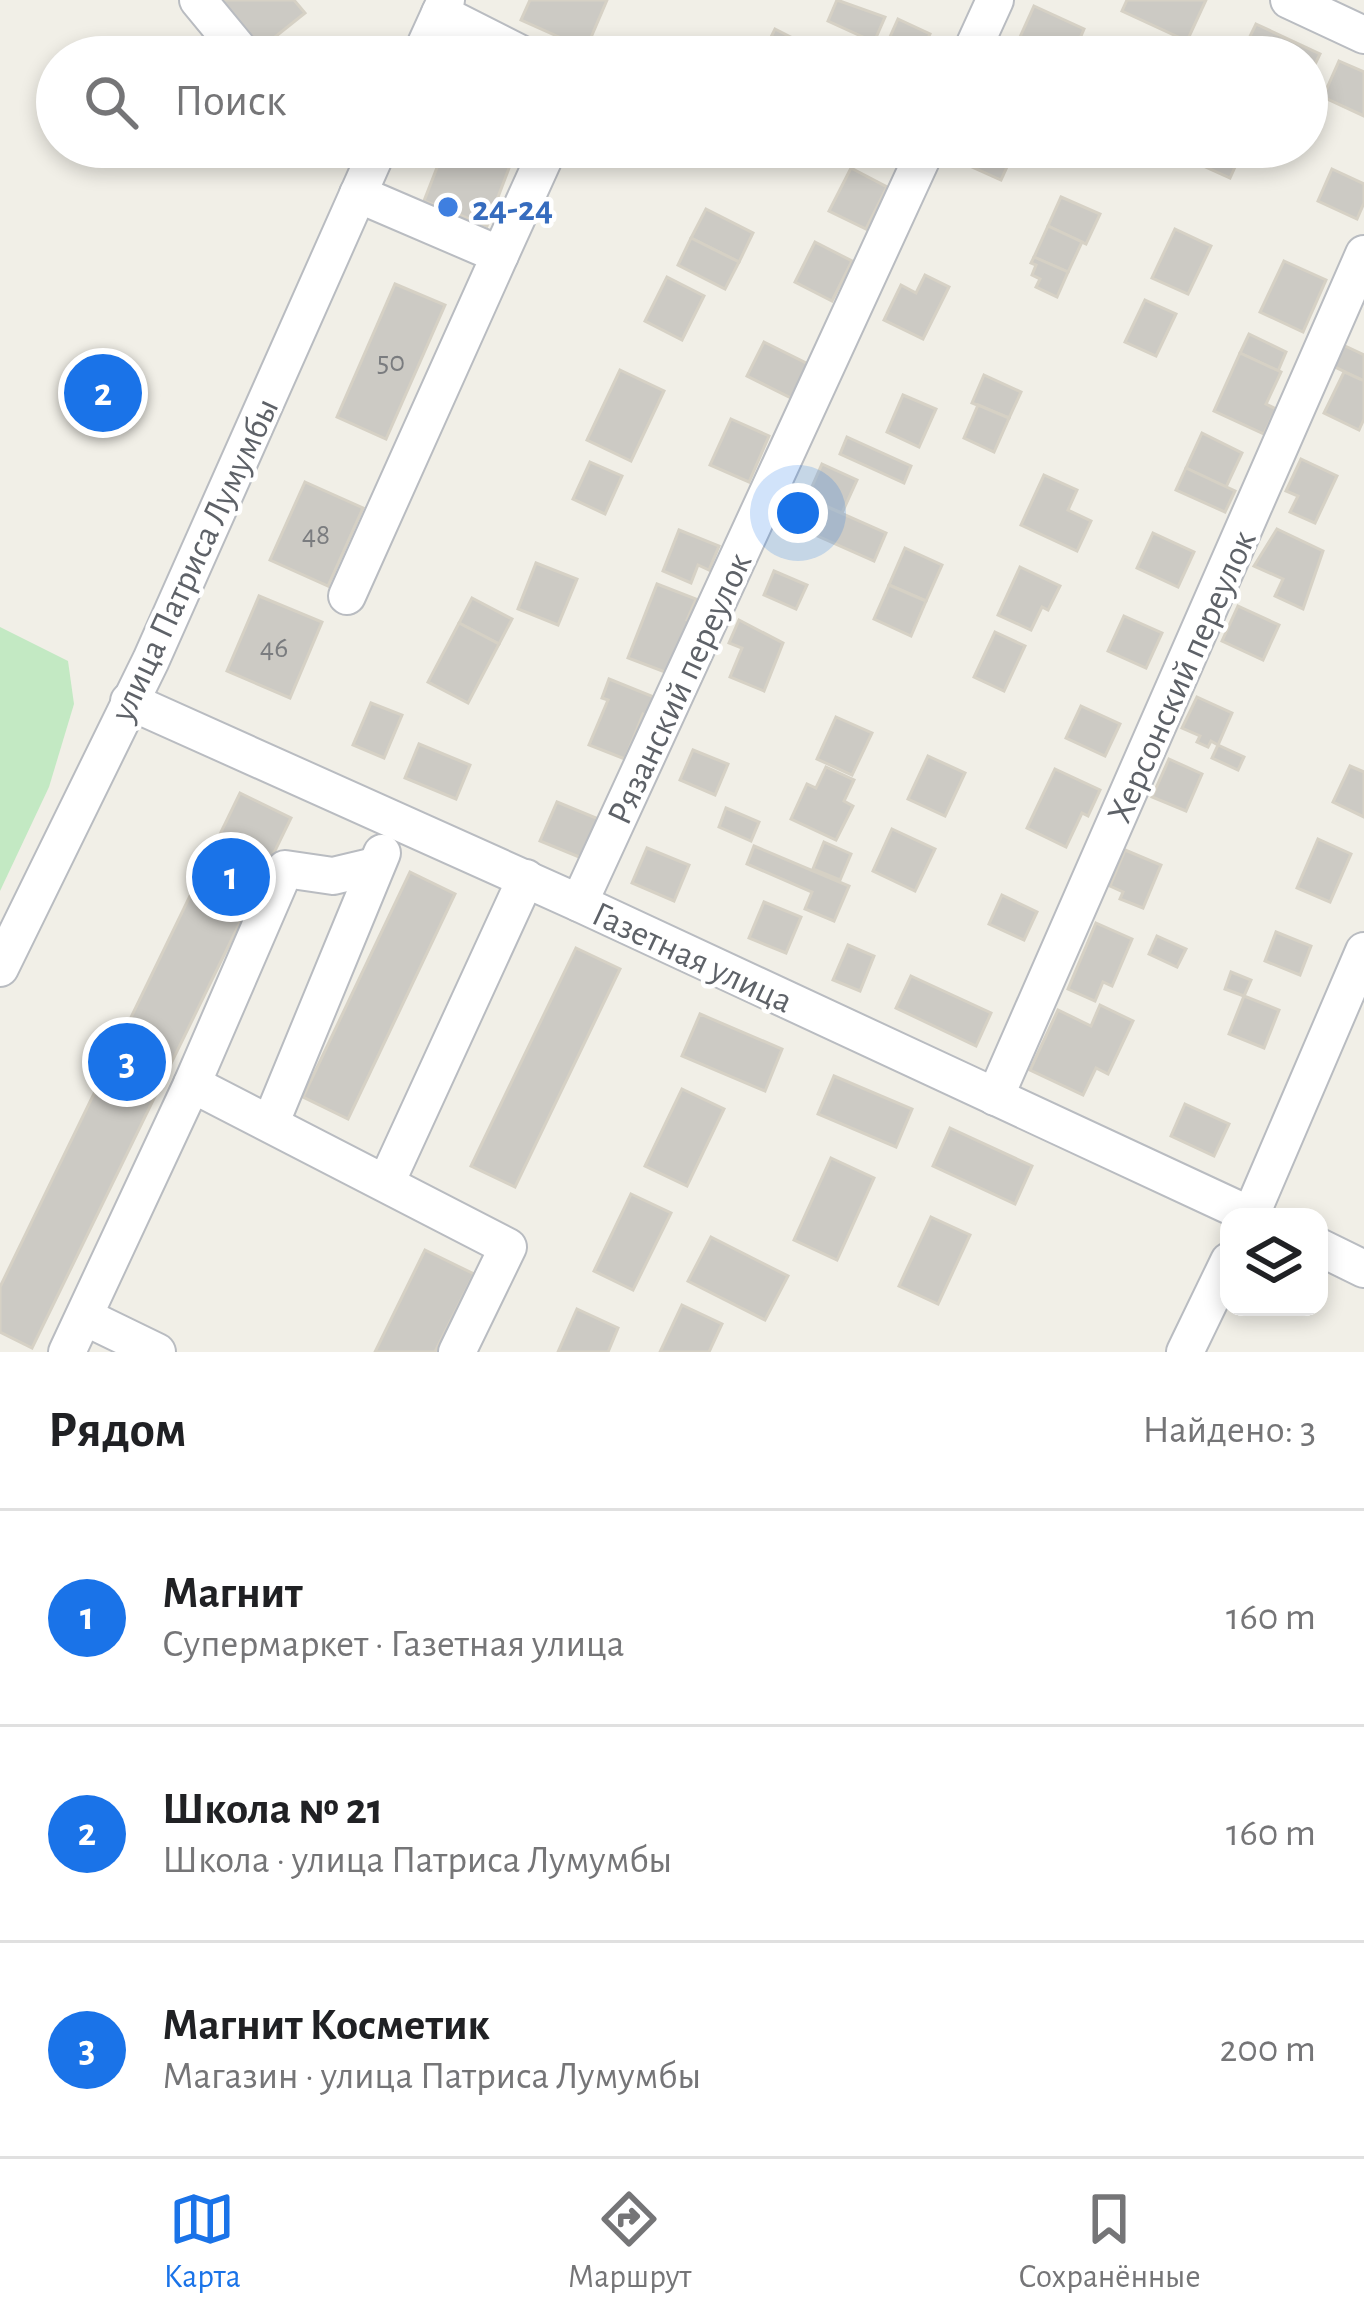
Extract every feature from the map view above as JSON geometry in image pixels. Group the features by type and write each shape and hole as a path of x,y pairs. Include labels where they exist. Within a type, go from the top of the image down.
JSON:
{"street":[{"path":"198,0 227,36"},
{"path":"979,36 995,0"},
{"path":"1289,0 1364,35"},
{"path":"429,36 443,6 492,36"},
{"name":"улица Патриса Лумумбы","path":"0,968 129,701 370,168"},
{"path":"347,596 539,168"},
{"name":"Рязанский переулок","path":"579,903 917,168"},
{"path":"358,194 500,255"},
{"name":"Херсонский переулок","path":"995,1097 1364,254"},
{"name":"Газетная улица","path":"129,701 526,878 1235,1208"},
{"path":"271,1122 375,866 398,821"},
{"path":"67,1352 192,1084 285,868 333,876 375,866"},
{"path":"386,1183 526,878"},
{"path":"1255,1208 1362,962"},
{"path":"192,1084 508,1247 458,1352"},
{"path":"1328,1251 1364,1269"},
{"path":"1185,1352 1220,1280"},
{"path":"85,1318 158,1352"}],"green space":[{"path":"0,627 68,661 74,704 49,787 0,891"}],"building":[{"path":"220,0 294,0 305,13 276,36 249,36"},
{"path":"530,0 607,0 592,36 557,36 521,20"},
{"path":"837,0 885,17 877,36 861,36 828,21"},
{"path":"1127,0 1206,0 1189,36 1176,36 1122,11"},
{"path":"1034,6 1084,29 1081,36 1020,36"},
{"path":"898,19 930,34 929,36 890,36"},
{"path":"1256,24 1282,36 1250,36"},
{"path":"1339,61 1364,72 1364,116 1328,99 1328,86"},
{"path":"437,168 509,168 487,226 424,201"},
{"path":"851,168 887,187 866,229 829,211"},
{"path":"974,168 1006,168 1001,180"},
{"path":"1208,168 1235,168 1230,178"},
{"path":"1332,169 1364,184 1364,203 1357,219 1318,201"},
{"path":"1061,197 1100,214 1086,244 1048,226"},
{"path":"706,209 753,233 739,262 691,238"},
{"path":"1048,226 1082,242 1068,272 1034,257"},
{"path":"1175,229 1211,246 1188,294 1152,278"},
{"path":"691,238 739,262 725,289 678,265"},
{"path":"815,242 852,261 832,301 795,282"},
{"path":"1034,257 1068,272 1057,297 1036,287 1040,279 1032,275"},
{"path":"1284,261 1326,280 1303,332 1260,312"},
{"path":"925,275 949,287 923,339 884,320 901,285 916,293"},
{"path":"667,277 704,296 682,340 645,321"},
{"path":"395,284 445,305 386,439 337,417"},
{"path":"1145,300 1176,314 1156,356 1125,342"},
{"path":"1249,334 1286,352 1278,371 1240,353"},
{"path":"764,342 808,364 791,398 747,376"},
{"path":"1343,345 1364,355 1364,381 1333,366"},
{"path":"1240,353 1281,372 1266,404 1276,409 1264,434 1214,411"},
{"path":"620,370 664,391 631,461 587,440"},
{"path":"1344,372 1364,381 1364,419 1359,430 1324,413"},
{"path":"984,375 1021,392 1009,418 972,403"},
{"path":"903,395 936,409 919,447 887,432"},
{"path":"978,405 1009,418 994,452 964,438"},
{"path":"731,419 769,436 749,482 710,465"},
{"path":"1202,433 1242,453 1226,487 1186,468"},
{"path":"847,437 911,466 904,483 840,454"},
{"path":"1301,459 1337,476 1315,523 1290,512 1298,496 1286,491"},
{"path":"590,462 622,476 605,514 573,499"},
{"path":"822,464 857,480 842,513 807,498"},
{"path":"1186,468 1235,491 1225,512 1176,490"},
{"path":"1044,475 1077,490 1068,510 1091,521 1077,551 1021,525"},
{"path":"305,482 363,508 328,586 270,560"},
{"path":"807,498 886,533 874,561 795,526"},
{"path":"1277,529 1323,551 1303,609 1275,596 1283,579 1254,566"},
{"path":"679,530 719,546 709,570 698,565 691,583 663,571"},
{"path":"1153,533 1194,552 1178,587 1137,568"},
{"path":"905,548 942,565 926,601 889,585"},
{"path":"536,563 577,579 558,625 518,609"},
{"path":"1020,567 1060,586 1031,630 998,615"},
{"path":"774,571 807,585 796,609 764,595"},
{"path":"657,584 696,599 687,620 694,623 673,675 628,658"},
{"path":"889,585 926,601 911,636 874,619"},
{"path":"259,596 322,622 290,698 227,671"},
{"path":"472,598 512,619 499,644 459,623"},
{"path":"1238,606 1279,625 1263,660 1222,641"},
{"path":"1124,616 1162,633 1146,668 1108,651"},
{"path":"739,620 783,643 764,691 730,677 742,648 729,643"},
{"path":"459,623 499,644 468,703 428,682"},
{"path":"995,632 1025,646 1004,691 974,677"},
{"path":"609,679 659,699 652,718 643,714 625,759 589,745 608,700 602,698"},
{"path":"1197,697 1232,713 1218,745 1197,742 1200,736 1182,728"},
{"path":"371,703 402,715 384,758 353,745"},
{"path":"1081,706 1120,724 1105,756 1066,738"},
{"path":"836,717 872,733 852,775 817,759"},
{"path":"419,744 470,765 456,799 405,778"},
{"path":"1218,745 1244,757 1238,770 1212,758"},
{"path":"693,750 728,764 715,795 680,780"},
{"path":"928,756 965,773 945,816 908,799"},
{"path":"1169,759 1202,774 1186,811 1152,797"},
{"path":"1350,766 1364,772 1364,817 1333,802"},
{"path":"826,767 854,780 844,801 853,806 836,840 791,819 807,784 816,788"},
{"path":"1055,769 1100,790 1088,816 1082,813 1066,847 1027,828"},
{"path":"240,793 291,818 32,1348 0,1332 0,1287"},
{"path":"557,802 601,820 584,859 540,841"},
{"path":"726,808 759,822 751,841 719,827"},
{"path":"892,829 935,849 915,891 873,871"},
{"path":"1318,839 1351,854 1330,902 1297,888"},
{"path":"824,842 851,854 840,880 813,869"},
{"path":"754,846 849,886 834,921 805,909 812,892 747,864"},
{"path":"647,848 689,865 674,901 632,883"},
{"path":"1125,850 1161,865 1143,908 1120,899 1123,892 1110,886"},
{"path":"410,872 455,894 348,1119 303,1097"},
{"path":"1002,895 1037,912 1024,940 989,924"},
{"path":"764,902 801,917 786,953 749,938"},
{"path":"1096,923 1132,939 1112,986 1103,982 1095,1001 1068,989"},
{"path":"1276,932 1311,946 1300,975 1265,961"},
{"path":"1157,936 1186,949 1177,967 1149,954"},
{"path":"848,945 874,956 860,991 833,980"},
{"path":"576,948 620,969 515,1187 471,1166"},
{"path":"1231,972 1251,980 1244,996 1225,989"},
{"path":"911,976 991,1013 976,1046 896,1008"},
{"path":"1244,996 1279,1010 1264,1048 1229,1034"},
{"path":"1100,1005 1133,1021 1108,1074 1096,1068 1083,1095 1030,1070 1058,1010 1091,1026"},
{"path":"700,1014 782,1049 765,1091 682,1056"},
{"path":"834,1076 912,1109 896,1147 818,1114"},
{"path":"682,1089 724,1109 687,1186 645,1166"},
{"path":"1185,1104 1229,1124 1214,1156 1171,1136"},
{"path":"950,1128 1032,1166 1015,1204 933,1166"},
{"path":"831,1158 874,1178 837,1260 794,1240"},
{"path":"631,1194 671,1213 633,1290 594,1271"},
{"path":"931,1217 970,1235 938,1304 899,1286"},
{"path":"711,1237 788,1276 765,1320 688,1281"},
{"path":"425,1250 474,1274 435,1352 375,1352"},
{"path":"682,1305 722,1324 709,1352 660,1352"},
{"path":"577,1309 618,1328 608,1352 558,1352"}],"place":[{"name":"24-24","path":"448,207"},
{"name":"Школа № 21","path":"103,393"},
{"name":"Магнит","path":"231,877"},
{"name":"Магнит Косметик","path":"127,1062"}]}
